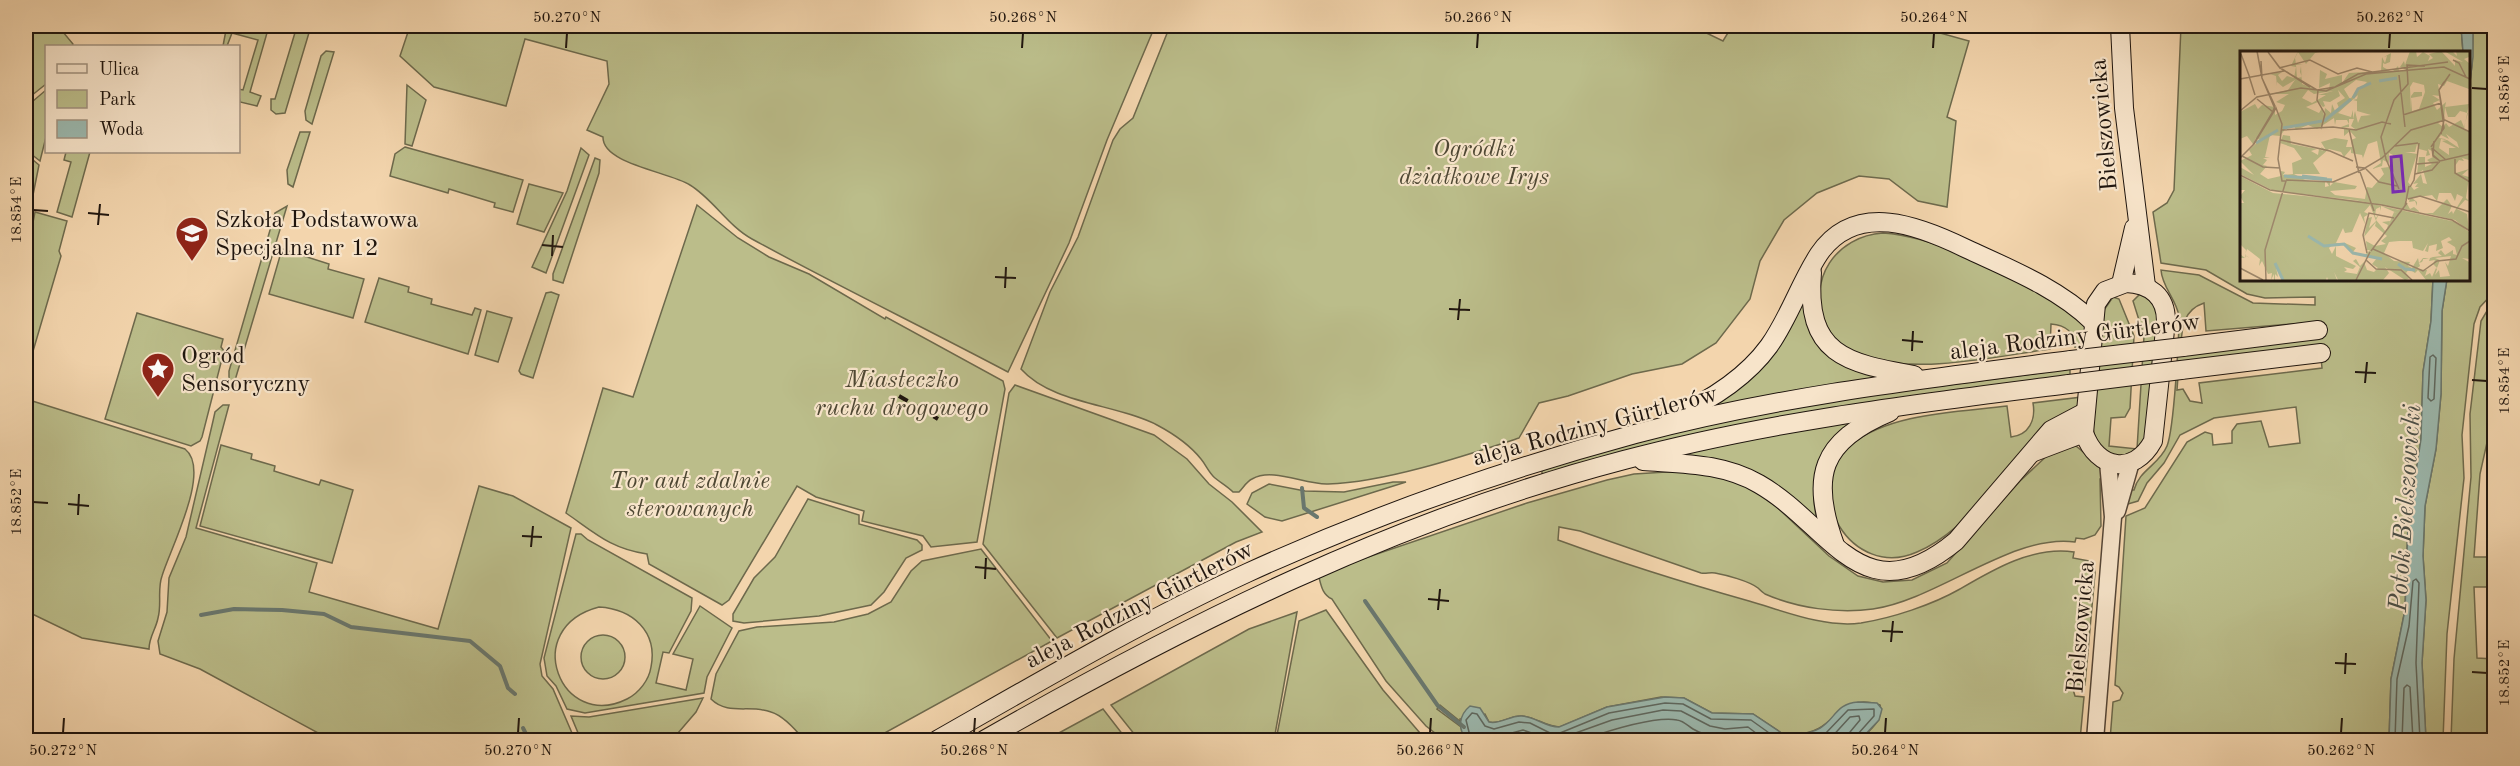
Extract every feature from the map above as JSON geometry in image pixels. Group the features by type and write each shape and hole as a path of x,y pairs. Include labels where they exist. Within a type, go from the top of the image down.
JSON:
{"main road":[{"name":"Bielszowicka","path":"2120,26 2122,84 2136,220 2146,286"},
{"path":"2121,284 2136,220"},
{"path":"1636,434 1686,411 1746,372 1780,327 1820,253 1843,231 1863,223 1882,221 1920,228 2050,289 2093,322"},
{"path":"1812,267 1814,312 1819,331 1831,349 1860,365 1931,378"},
{"path":"2121,284 2146,286 2163,302 2166,321 2155,435 2147,452 2122,465 2108,462 2094,452 2084,434 2093,322 2098,299 2108,289 2121,284"},
{"path":"2050,289 2098,299"},
{"name":"aleja Rodziny Gürtlerów","path":"938,741 1057,672 1246,574 1462,486 1636,434 1794,400 1931,378 2318,330"},
{"name":"aleja Rodziny Gürtlerów","path":"984,741 1157,644 1310,570 1432,522 1623,460 1754,430 1910,404 2321,353"},
{"path":"1835,546 1821,496 1823,474 1832,456 1849,434 1910,404"},
{"path":"1623,460 1699,465 1733,471 1776,494 1852,560 1875,569 1906,569 1923,564 1956,541 2051,430 2085,412"},
{"path":"2034,452 2084,434"}],"street":[{"path":"2108,462 2114,517"},
{"path":"2114,517 2131,462"},
{"name":"Bielszowicka","path":"2095,741 2114,517"}],"green space":[{"path":"26,26 58,26 73,44 45,45 45,85 26,100"},
{"path":"232,26 269,26 250,92 261,96 257,106 240,102 240,89 243,90 258,40 232,33 227,45 223,45 226,30"},
{"path":"297,26 311,26 285,113 276,114 271,110 271,99 275,99"},
{"path":"410,26 1155,26 1107,140 1069,243 1008,372 743,234 690,185 625,161 613,154 606,146 603,137 587,130 609,84 607,61 525,39 506,106 434,87 400,56"},
{"name":"Ogródki działkowe Irys","path":"1170,26 1692,26 1723,41 1732,26 1915,26 1969,41 1947,117 1956,121 1947,207 1918,201 1889,179 1859,176 1817,193 1784,220 1760,261 1750,299 1716,343 1682,364 1632,374 1568,396 1539,403 1519,438 1450,460 1375,478 1328,484 1279,476 1260,476 1250,480 1239,492 1233,492 1213,476 1191,449 1163,428 1141,418 1050,390 1034,381 1021,369 1050,292 1078,237 1113,140 1120,129 1133,118"},
{"path":"2181,26 2461,26 2463,51 2240,51 2240,280 2433,280 2431,321 2423,372 2421,439 2408,524 2405,610 2391,679 2389,740 2110,740 2113,702 2120,700 2123,693 2115,685 2126,516 2145,508 2187,442 2205,432 2212,434 2213,445 2232,443 2232,431 2237,424 2261,421 2269,447 2300,443 2296,407 2214,418 2180,435 2164,463 2147,483 2138,501 2128,504 2130,490 2134,490 2140,477 2159,458 2167,446 2172,422 2179,316 2161,270 2199,275 2253,303 2315,305 2315,297 2265,298 2247,294 2206,270 2161,263 2153,212 2167,203 2174,190","holes":["2204,303 2206,331 2317,322 2180,355 2186,317 2190,311","2320,347 2322,368 2199,383 2202,403 2190,401 2183,389 2177,390 2179,363"]},
{"path":"2473,26 2494,26 2494,292 2480,307 2474,324 2462,435 2464,478 2447,634 2443,740 2426,740 2422,663 2426,600 2423,556 2425,506 2436,449 2441,394 2442,311 2447,280 2469,280 2469,90"},
{"path":"326,51 334,52 312,124 306,120 305,111 321,56"},
{"path":"407,85 426,100 412,146 405,144"},
{"path":"45,91 45,141 40,161 26,150 26,107"},
{"path":"300,132 310,132 293,187 288,184 287,170"},
{"path":"405,147 523,180 513,212 494,207 495,203 449,189 448,193 390,176 395,154"},
{"path":"581,148 589,155 546,273 532,267 567,191"},
{"path":"66,153 90,153 72,217 57,212 71,162 64,160"},
{"path":"26,154 39,165 26,230"},
{"path":"595,158 600,160 599,173 563,283 553,280 553,274"},
{"path":"529,184 563,193 544,232 517,224"},
{"path":"697,205 738,238 769,257 809,274 885,319 886,317 1003,381 1005,389 977,542 931,547 923,536 862,521 864,511 816,497 797,486 729,600 722,605 649,564 647,554 613,544 566,513 603,388 633,397"},
{"path":"287,206 236,377 235,387 229,382 229,371 275,213"},
{"path":"35,212 67,221 59,251 61,256 26,375 26,258"},
{"path":"1883,233 1934,244 2014,279 2084,321 2087,345 2075,347 2073,337 2068,330 2051,324 2050,349 1975,360 1949,363 1896,363 1872,359 1846,349 1830,332 1826,324 1821,308 1820,292 1823,277 1829,263 1851,242"},
{"path":"282,249 329,264 328,269 364,279 353,318 269,294"},
{"path":"379,278 409,287 408,292 432,299 431,304 472,315 475,308 481,310 468,354 365,322"},
{"path":"546,293 559,295 533,378 519,371"},
{"path":"2140,294 2150,300 2156,310 2158,320 2154,376 2143,446 2126,456 2120,457 2109,453 2100,445 2093,428 2104,310 2113,297 2119,299 2134,336 2130,408 2125,417 2111,418 2109,446 2137,449 2144,336 2133,301"},
{"path":"1803,298 1807,321 1877,378 1709,409"},
{"path":"2494,299 2494,411 2480,474 2474,557 2494,557 2494,587 2474,587 2477,658 2494,659 2494,740 2451,740 2454,659 2471,477 2470,414 2481,321"},
{"path":"487,311 512,318 498,362 475,355"},
{"path":"137,313 223,339 221,347 224,351 202,437 200,441 191,446 105,419"},
{"path":"2070,369 2070,377 1542,477 1542,468 1707,424 1833,400"},
{"path":"1015,385 1154,435 1187,459 1209,484 1232,502 1262,532 1236,542 1057,638 983,544 1009,393"},
{"path":"2082,397 2077,406 1970,514 1950,532 1929,546 1917,552 1893,558 1872,554 1853,543 1839,526 1831,506 1829,485 1836,464 1851,445 1866,434 1904,420 2007,406 2011,437 2017,436 2030,426 2033,403"},
{"path":"26,399 185,449 192,459 194,474 192,491 161,581 159,613 149,649 82,638 26,611"},
{"path":"223,405 229,405 196,528 317,563 309,592 438,629 479,486 513,496 571,528 540,664 542,676 553,689 575,740 331,740 200,669 160,654 158,641 167,612 169,578 186,537 215,412"},
{"path":"1857,419 1829,454 1817,476 1814,503 1817,520 1803,510 1680,457 1681,453"},
{"path":"221,445 252,454 251,459 275,466 274,471 319,485 321,480 353,490 332,563 200,526"},
{"path":"2076,446 2099,465 2104,479 2100,479 2101,526 2095,535 2084,539 2076,538 2075,542 2051,542 2026,547 1923,593 1898,603 1873,609 1846,611 1818,609 1790,603 1765,594 1754,585 1743,581 1715,573 1701,573 1580,531 1559,527 1558,540 1605,557 1790,614 1819,621 1847,624 1886,618 1912,610 1949,595 2000,567 2029,556 2044,552 2074,552 2073,558 2089,561 2094,565 2095,573 2085,685 2072,686 2075,696 2084,697 2080,740 1860,740 1878,720 1881,710 1880,705 1866,702 1854,703 1820,727 1810,732 1796,734 1793,740 1778,740 1780,732 1753,714 1712,713 1684,698 1661,697 1607,707 1560,727 1522,716 1493,723 1489,722 1485,714 1460,719 1461,722 1440,705 1437,709 1461,727 1467,740 1444,740 1426,726 1386,681 1332,599 1324,591 1318,574 1527,503 1607,480 1634,474 1682,471 1731,479 1765,496 1829,556 1858,576 1883,582 1912,580 1947,563 2020,481 2052,451"},
{"path":"1393,482 1406,482 1282,521 1265,517 1247,504 1252,493 1269,484 1305,491 1344,492"},
{"path":"808,499 859,515 859,524 917,540 922,545 922,550 906,558 884,592 871,605 819,616 744,623 733,621 733,614 754,578 775,557"},
{"path":"576,534 581,534 692,598 691,611 669,653 663,652 656,683 686,690 693,659 673,654 700,606 732,628 707,677 704,693 585,713 567,709 556,686 547,676 544,658","holes":["599,607 632,617 646,633 652,654 650,672 639,690 627,699 604,705 584,702 568,690 558,673 555,654 560,635 575,618"]},
{"path":"981,549 1052,641 872,740 804,740 776,714 763,710 725,707 711,699 716,674 739,631 757,627 834,622 868,614 891,602 911,571 922,561"},
{"path":"1326,610 1383,690 1426,740 1276,740 1299,621"},
{"path":"1297,612 1274,740 1139,740 1111,705 1249,629"},
{"path":"603,635 619,641 625,657 619,673 603,679 587,673 581,657 587,641"},
{"path":"703,698 696,712 672,740 581,740 571,716 589,717"},
{"path":"1103,709 1127,740 1046,740"}],"water":[{"path":"2461,26 2473,26 2473,57 2469,90 2469,51 2463,51"},
{"path":"2433,280 2447,280 2442,311 2441,394 2436,449 2425,506 2423,556 2426,600 2422,663 2426,740 2389,740 2391,679 2405,610 2408,524 2421,439 2423,372 2431,321"},
{"path":"1665,697 1684,698 1712,713 1753,714 1780,732 1778,740 1467,740 1461,727 1463,714 1470,706 1480,708 1489,722 1493,723 1522,716 1559,727 1607,707"},
{"path":"1858,702 1877,703 1882,709 1879,720 1860,740 1793,740 1796,734 1819,729 1841,708"}],"waterway":[{"path":"1302,488 1304,508 1317,517"},
{"path":"1365,601 1438,706 1464,727"},
{"path":"201,615 234,609 324,614 351,627 470,641 500,666 508,688 515,694"},
{"path":"523,728 529,740"}],"railway":[{"path":"899,396 938,419"}],"place":[{"name":"Szkoła Podstawowa Specjalna nr 12","path":"192,262"},
{"name":"Ogród Sensoryczny","path":"158,398"}],"park label":[{"name":"Miasteczko ruchu drogowego","path":"902,393"},
{"name":"Tor aut zdalnie sterowanych","path":"690,494"}],"water label":[{"name":"Potok Bielszowicki","path":"2404,508"}]}
